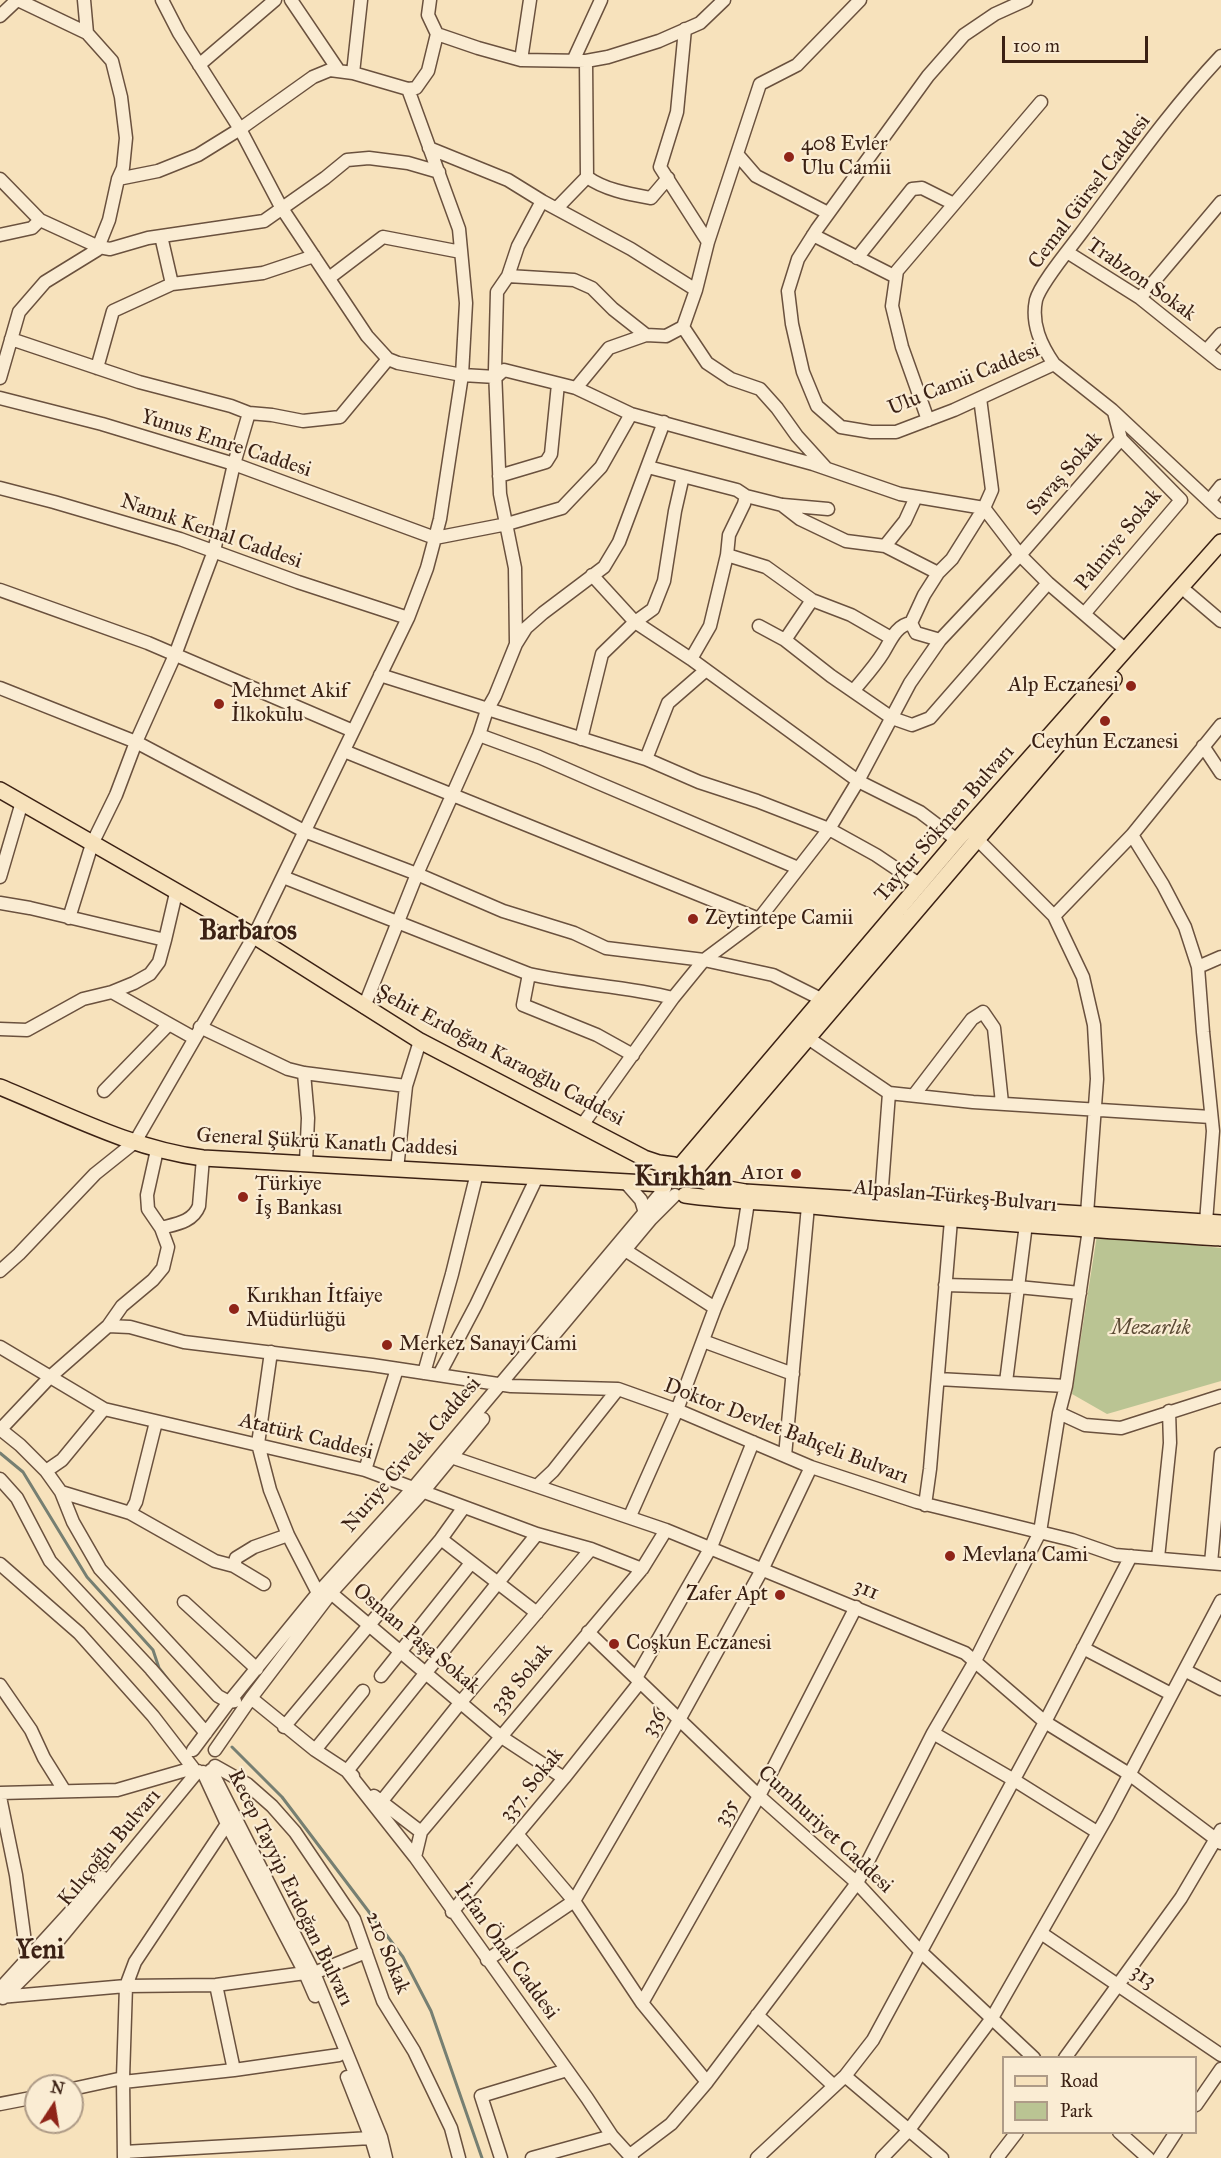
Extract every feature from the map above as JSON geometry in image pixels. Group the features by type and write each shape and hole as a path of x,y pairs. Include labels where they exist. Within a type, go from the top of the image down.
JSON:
{"main road":[{"name":"Tayfur Sökmen Bulvarı","path":"686,1170 821,999 957,840 1221,542"},
{"name":"Tayfur Sökmen Bulvarı","path":"686,1170 808,1038 1221,555"},
{"name":"Şehit Erdoğan Karaoğlu Caddesi","path":"0,790 254,936 420,1041 583,1124 644,1158 686,1170"},
{"name":"General Şükrü Kanatlı Caddesi","path":"0,1087 157,1150 203,1158 537,1177 627,1184 672,1191"},
{"name":"Nuriye Civelek Caddesi","path":"686,1170 694,1186 672,1191 665,1173 686,1170"},
{"name":"Alpaslan Türkeş Bulvarı","path":"686,1170 717,1186 745,1192 881,1200 1221,1238"},
{"name":"Alpaslan Türkeş Bulvarı","path":"672,1191 748,1202 951,1220 1026,1224 1214,1223"}],"street":[{"path":"0,16 18,0 87,33 112,61 121,97 126,138 123,168 118,179 109,220 97,250 45,282 18,312 0,378"},
{"path":"84,0 87,33"},
{"path":"162,0 179,33 240,129 282,207 367,336 388,359 462,375 496,377 504,370 576,388 631,414 827,469 900,494 984,508 1020,555 1048,583 1126,651"},
{"path":"200,65 275,0"},
{"path":"291,0 339,71"},
{"path":"353,73 361,0"},
{"path":"118,179 158,171 198,154 240,129 313,77 330,70 416,88 428,70 437,34 428,15 430,0"},
{"path":"521,60 530,0"},
{"path":"573,61 601,0"},
{"path":"437,34 521,60 586,61 608,57 685,30 699,23 724,0"},
{"path":"576,388 609,348 646,335 666,336 683,327 696,290 708,242 760,84 797,65 860,0"},
{"name":"Ulu Camii Caddesi","path":"1026,0 995,14 964,35 928,76 828,213 798,259 788,291 802,372 817,406 841,427 871,432 896,432 980,398 1054,364 1114,412 1221,512"},
{"path":"685,30 677,112 660,167 708,242"},
{"name":"Cemal Gürsel Caddesi","path":"1054,364 1042,345 1034,315 1037,297 1067,252 1132,165 1221,56"},
{"path":"557,208 587,177 586,61"},
{"path":"2,1263 19,1254 95,1174 135,1142 254,936 408,618 427,568 440,519 462,375 466,303 459,229 408,88"},
{"path":"928,420 902,347 892,306 897,271 1041,102"},
{"path":"429,148 508,180 631,249 696,290"},
{"path":"737,154 756,176 828,213"},
{"path":"0,178 40,220 110,249 161,236 264,221 348,160 369,158 408,163 439,171"},
{"path":"587,177 594,182 625,193 651,198 668,178"},
{"path":"858,258 912,189 922,188 954,204"},
{"path":"516,644 515,568 500,494 499,476 495,370 497,292 508,276 518,246 542,201"},
{"path":"1140,298 1221,202"},
{"path":"0,235 32,228 40,220"},
{"path":"813,235 896,277"},
{"path":"161,236 172,284"},
{"path":"329,278 383,237 461,252"},
{"name":"Trabzon Sokak","path":"1067,252 1140,298 1221,363"},
{"path":"97,368 113,311 172,284 263,273 314,256"},
{"path":"508,276 574,280 592,288 613,309 646,335"},
{"path":"683,327 707,363 731,379 760,389 797,436 827,469"},
{"path":"1206,351 1221,334"},
{"path":"11,339 139,382 231,406 249,413 303,421 340,417 388,359"},
{"path":"499,476 546,462 551,453 558,384"},
{"name":"Yunus Emre Caddesi","path":"0,398 102,424 234,464 435,538"},
{"path":"911,623 924,595 938,573 952,559 984,508 992,490 980,398"},
{"name":"Savaş Sokak","path":"583,1124 673,998 704,960 759,919 829,829 858,781 910,683 940,640 1020,555 1121,439 1114,412"},
{"path":"69,918 92,844 116,795 136,742 175,655 214,551 234,464 249,413"},
{"path":"435,538 507,524 562,508 601,467 631,414"},
{"path":"364,1007 417,874 479,735 487,710 516,644 526,628 604,567 620,542 664,422"},
{"name":"Palmiye Sokak","path":"1084,614 1181,500 1121,439"},
{"path":"648,467 737,490 746,496 782,505 828,509"},
{"path":"581,739 602,654 635,622 653,609 664,581 683,477"},
{"path":"1209,501 1221,486"},
{"name":"Namık Kemal Caddesi","path":"0,488 88,512 214,551 298,582 408,618"},
{"path":"691,659 710,626 727,555 729,535 746,496"},
{"path":"885,546 905,520 916,496"},
{"path":"782,505 800,519 846,541 885,546 938,573"},
{"path":"727,555 766,567 812,600 851,615 891,638"},
{"path":"592,575 635,622 691,659 858,781 920,812 957,840"},
{"path":"759,626 785,640 831,676 892,718 912,725 930,718 1048,583"},
{"path":"0,590 175,655 353,731"},
{"path":"1188,592 1221,621"},
{"path":"785,640 812,600"},
{"path":"911,623 916,633 940,640"},
{"path":"854,690 891,638 905,624 911,623"},
{"path":"646,759 668,703 706,670"},
{"path":"380,675 646,759 699,782 757,801 829,829 876,855 919,884"},
{"path":"0,688 136,742 304,831 417,874 503,911 574,933 606,948 704,960 773,975 821,999"},
{"path":"1054,916 1132,835 1221,725"},
{"path":"479,735 569,769 798,868"},
{"path":"1203,746 1221,773"},
{"path":"344,751 759,919"},
{"path":"0,877 22,802"},
{"path":"1132,835 1163,885 1185,927 1198,967 1213,1131 1214,1223"},
{"path":"631,2157 671,2124 707,2082 857,1883 933,1733 975,1661 1040,1532 1059,1413 1066,1386 1088,1222 1097,1079 1094,1025 1083,977 1054,916 978,840"},
{"path":"283,877 529,974 564,982 641,990 673,998"},
{"path":"0,1029 27,1030 83,999 112,992 150,974 159,962 177,893"},
{"path":"0,903 165,940"},
{"path":"1198,967 1221,957"},
{"path":"529,974 523,1005 597,1035 633,1055"},
{"path":"112,992 194,1038"},
{"path":"914,1095 972,1018 983,1012 994,1028 1002,1103"},
{"path":"104,1091 169,1024"},
{"path":"200,1027 270,1061 304,1073 406,1086"},
{"path":"808,1038 889,1093 1211,1117"},
{"path":"396,1169 406,1086 420,1041"},
{"path":"304,1073 308,1118 306,1163"},
{"path":"881,1200 889,1093"},
{"path":"157,1150 147,1202 148,1209 161,1228 168,1247 163,1269 122,1306 108,1326 50,1377 0,1430 46,1471 62,1491 73,1522 100,1569 218,1696 229,1702 251,1698"},
{"path":"161,1228 192,1218 196,1213 199,1206 203,1158"},
{"path":"424,1373 477,1173"},
{"path":"439,1375 476,1305 537,1177"},
{"path":"627,1184 641,1200 645,1213"},
{"name":"Nuriye Civelek Caddesi","path":"215,1750 251,1698 331,1593 506,1385 645,1213 672,1191"},
{"name":"Nuriye Civelek Caddesi","path":"193,1750 318,1593 451,1457 506,1385 625,1250 672,1191"},
{"path":"630,1516 677,1410 715,1308 741,1247 748,1202"},
{"path":"785,1456 808,1206"},
{"path":"925,1504 951,1220"},
{"path":"1006,1382 1026,1224"},
{"path":"625,1250 715,1308"},
{"path":"945,1285 1018,1287 1080,1293"},
{"name":"Doktor Devlet Bahçeli Bulvarı","path":"108,1326 130,1327 184,1342 506,1385 618,1389 677,1410 811,1467 925,1504 1040,1532 1116,1554 1216,1564"},
{"path":"703,1341 793,1374"},
{"name":"Atatürk Caddesi","path":"0,1347 104,1409 364,1470 537,1534 591,1550 642,1569"},
{"path":"271,1352 258,1444 270,1490 288,1535 318,1593 331,1593"},
{"path":"364,1470 397,1369"},
{"path":"938,1378 1066,1386"},
{"path":"537,1486 553,1471 618,1389"},
{"path":"1059,1413 1085,1425 1121,1428 1221,1396"},
{"path":"46,1471 62,1460 104,1409"},
{"path":"1158,1558 1170,1443 1169,1412"},
{"path":"130,1514 136,1502 156,1422"},
{"name":"337. Sokak","path":"452,1912 564,1778 638,1680 711,1547 753,1442"},
{"path":"1216,1564 1221,1454"},
{"name":"311","path":"451,1457 630,1516 763,1568 965,1653 1045,1722 1129,1774 1220,1838"},
{"name":"336","path":"487,1960 574,1901 679,1720 763,1568 811,1467"},
{"path":"0,1479 17,1498 50,1561 151,1669 206,1732"},
{"path":"62,1491 130,1514 215,1561 234,1566 264,1584"},
{"path":"284,1727 465,1507"},
{"name":"338 Sokak","path":"415,1857 421,1832 642,1569 666,1530"},
{"path":"348,1771 537,1534"},
{"path":"234,1566 236,1558 254,1547 288,1535"},
{"path":"441,1539 537,1613"},
{"path":"381,1802 460,1703 591,1550"},
{"path":"757,2158 845,2076 873,2040 1045,1722 1131,1556"},
{"path":"381,1676 471,1563"},
{"path":"0,1564 79,1633 204,1769"},
{"name":"Osman Paşa Sokak","path":"331,1593 500,1736 564,1778"},
{"path":"882,2158 908,2131 992,2018 1108,1815 1221,1601"},
{"path":"184,1602 257,1669"},
{"name":"335","path":"642,2003 759,1796 856,1607"},
{"name":"Cumhuriyet Caddesi","path":"588,1632 759,1796 857,1883 920,1951 1032,2056"},
{"path":"1083,1647 1171,1694"},
{"path":"1186,1671 1221,1689"},
{"path":"0,1685 31,1730 44,1758 64,1790"},
{"path":"315,1750 363,1691"},
{"name":"İrfan Önal Caddesi","path":"251,1698 284,1727 348,1771 381,1802 421,1832"},
{"path":"933,1733 1097,1832"},
{"path":"27,1957 16,1875 0,1795 64,1790 117,1790 204,1769 217,1758 215,1750 207,1745 193,1750 190,1759 204,1769"},
{"name":"Recep Tayyip Erdoğan Bulvarı","path":"204,1769 227,1824 310,1973 377,2158"},
{"name":"Recep Tayyip Erdoğan Bulvarı","path":"204,1769 310,1973 381,2137 386,2158"},
{"name":"210 Sokak","path":"204,1769 247,1784 273,1806 295,1832 354,1919 383,2001 414,2051 451,2128 459,2158"},
{"name":"Kılıçoğlu Bulvarı","path":"1,1996 27,1957 204,1769"},
{"name":"Kılıçoğlu Bulvarı","path":"1,1996 50,1952 204,1769"},
{"name":"İrfan Önal Caddesi","path":"348,1771 415,1857 612,2136 631,2157"},
{"path":"227,1824 135,1962 126,1986 123,2080 124,2155 371,2138"},
{"path":"517,1834 574,1901 642,2003 707,2082"},
{"path":"1066,2056 1181,1898 1220,1838"},
{"name":"313","path":"1041,1933 1221,2055"},
{"path":"1,1996 126,1986 216,1985 310,1973 366,1952"},
{"path":"216,1985 234,2070"},
{"path":"757,2015 834,2086"},
{"path":"84,2087 123,2080 234,2070 339,2055"},
{"path":"1197,2104 1221,2069"},
{"path":"501,2158 481,2096 567,2070"},
{"path":"845,2076 942,2158"},
{"path":"0,2104 24,2099"},
{"path":"997,2158 1016,2134"},
{"path":"1120,2134 1148,2158"},
{"path":"1159,2158 1175,2134"},
{"path":"532,2158 612,2136"}],"green space":[{"name":"Mezarlık","path":"1097,1235 1221,1248 1221,1381 1107,1414 1072,1394"}],"waterway":[{"path":"0,1453 23,1472 87,1577 153,1650 159,1668 169,1681"},
{"path":"232,1747 282,1797 403,1957 431,2011 482,2158"}],"place":[{"name":"408 Evler Ulu Camii","path":"789,157"},
{"name":"Alp Eczanesi","path":"1131,686"},
{"name":"Mehmet Akif İlkokulu","path":"219,704"},
{"name":"Ceyhun Eczanesi","path":"1105,721"},
{"name":"Zeytintepe Camii","path":"693,919"},
{"name":"A101","path":"796,1174"},
{"name":"Türkiye İş Bankası","path":"243,1197"},
{"name":"Kırıkhan İtfaiye Müdürlüğü","path":"234,1309"},
{"name":"Merkez Sanayi Cami","path":"387,1345"},
{"name":"Mevlana Cami","path":"950,1556"},
{"name":"Zafer Apt","path":"780,1595"},
{"name":"Coşkun Eczanesi","path":"614,1644"}],"district":[{"name":"Barbaros","path":"248,932"},
{"name":"Kırıkhan","path":"683,1178"},
{"name":"Yeni","path":"40,1951"}]}
